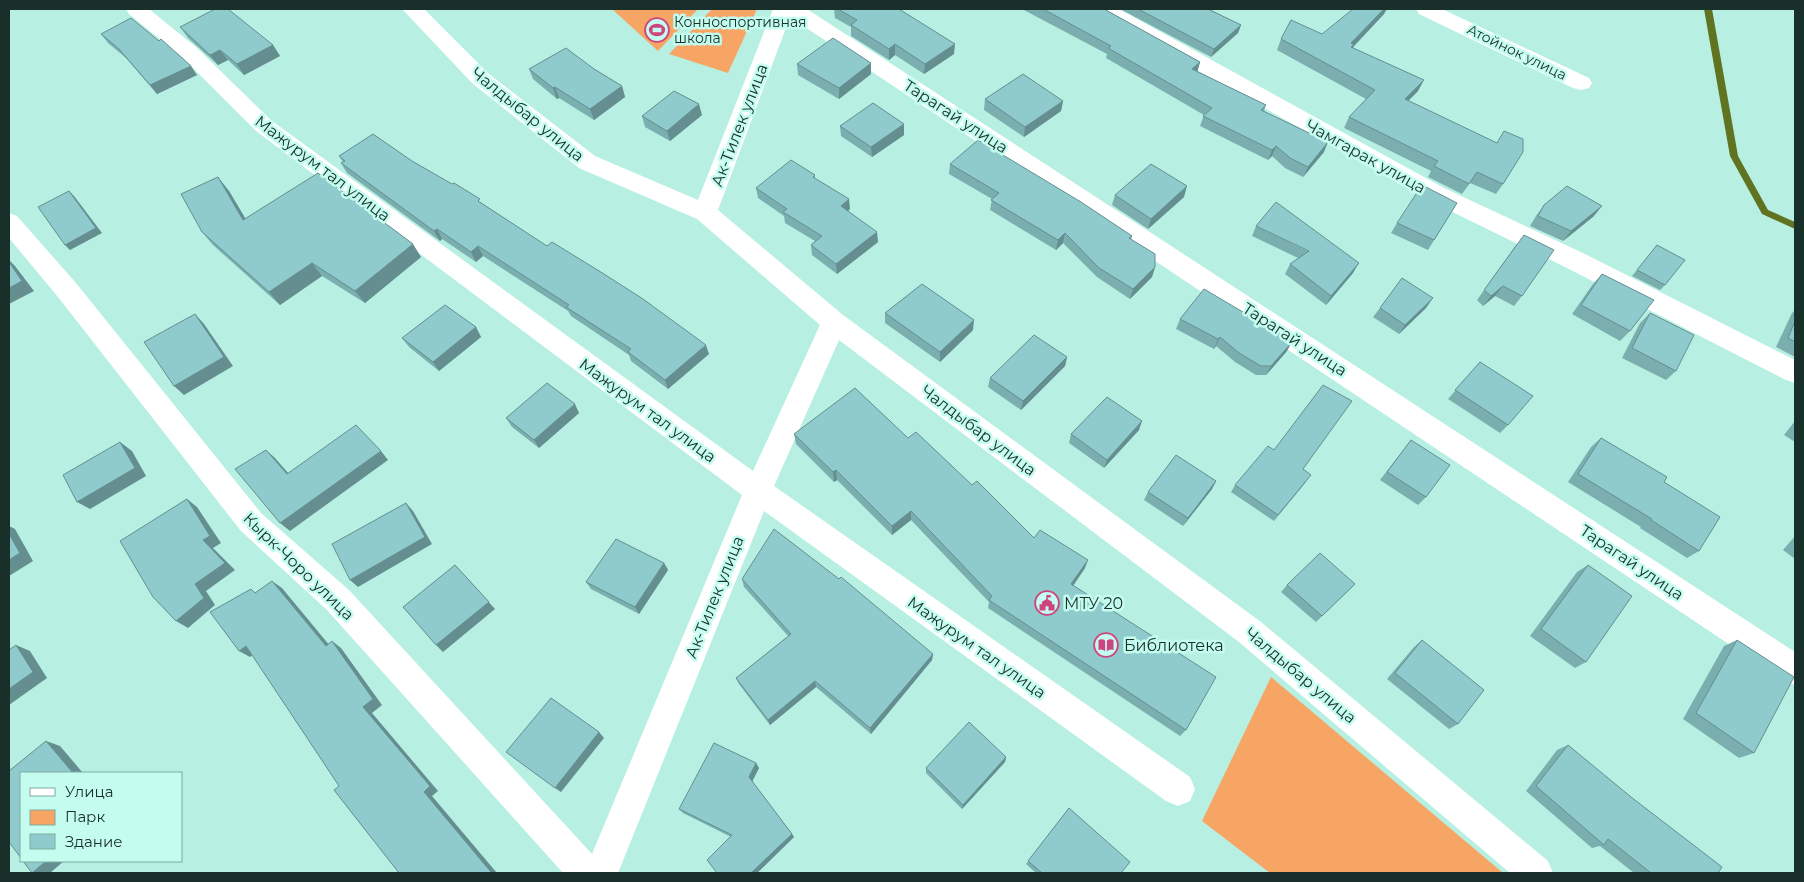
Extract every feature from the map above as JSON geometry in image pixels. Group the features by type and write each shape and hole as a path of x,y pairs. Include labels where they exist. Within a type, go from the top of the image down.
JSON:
{"street":[{"name":"Мажурум тал улица","path":"136,9 190,53 264,126 758,491 1178,789"},
{"name":"Чалдыбар улица","path":"412,9 481,79 588,162 705,213 834,322 1250,632 1536,873"},
{"name":"Ак-Тилек улица","path":"705,213 783,9"},
{"name":"Тарагай улица","path":"793,9 1795,670"},
{"name":"Чамгарак улица","path":"1104,9 1436,194 1583,265 1795,372"},
{"name":"Атойнок улица","path":"1426,9 1581,83"},
{"name":"Кырк-Чоро улица","path":"9,222 67,290 250,522 338,600 586,873"},
{"name":"Ак-Тилек улица","path":"601,873 758,491 834,322"}],"green space":[{"name":"Конноспортивная школа","path":"612,9 698,9 658,51"},
{"path":"712,9 757,9 728,73 669,54"},
{"path":"1271,677 1503,873 1270,873 1202,821"}],"building":[{"path":"215,9 228,9 273,45 237,64 220,50 210,55 180,27"},
{"path":"838,9 899,9 955,44 925,64 895,44 889,49 851,25 857,20"},
{"path":"1043,9 1104,9 1200,62 1192,69 1266,105 1261,110 1328,142 1308,167 1290,158 1276,146 1272,150 1203,116 1212,108 1108,48 1111,46"},
{"path":"1138,9 1208,9 1241,25 1214,49"},
{"path":"1353,9 1384,9 1351,43 1354,45 1351,47 1424,80 1405,99 1497,143 1504,131 1523,139 1523,152 1503,184 1477,172 1469,184 1434,166 1438,161 1349,117 1375,90 1281,39 1291,20 1322,34"},
{"path":"131,18 159,41 161,39 191,66 150,85 119,49 101,34"},
{"path":"833,38 871,63 839,88 797,64"},
{"path":"566,48 594,69 622,86 590,109 555,87 553,88 529,69"},
{"path":"1023,74 1063,101 1025,127 985,99"},
{"path":"674,91 699,104 667,131 642,116"},
{"path":"873,103 904,124 871,147 840,126"},
{"path":"373,134 412,161 480,199 478,201 547,246 552,242 604,274 643,299 706,345 665,380 628,352 631,349 566,307 569,305 478,246 471,252 437,229 434,231 341,163 345,161 339,156"},
{"path":"978,140 1081,202 1132,236 1129,238 1155,254 1155,267 1133,289 1099,268 1065,233 1058,240 991,200 999,193 950,164"},
{"path":"791,160 815,175 813,177 849,199 841,206 877,232 836,264 811,245 822,236 783,212 787,209 756,188"},
{"path":"1151,164 1187,186 1151,219 1115,195"},
{"path":"318,173 413,244 355,291 312,263 269,292 202,232 181,194 218,177 243,220"},
{"path":"1422,185 1457,203 1434,240 1397,223"},
{"path":"1567,186 1602,206 1571,231 1538,216 1544,205"},
{"path":"69,191 96,228 65,245 38,207"},
{"path":"1276,202 1359,263 1331,296 1290,264 1309,251 1256,226"},
{"path":"1524,235 1554,250 1522,296 1503,286 1491,296 1484,290"},
{"path":"1657,245 1685,260 1665,285 1637,270"},
{"path":"9,262 22,281 9,288"},
{"path":"1602,274 1654,300 1630,331 1581,305"},
{"path":"1402,278 1433,298 1405,325 1380,308"},
{"path":"922,284 974,320 940,352 885,313"},
{"path":"1204,289 1248,315 1249,313 1292,342 1271,366 1261,366 1239,353 1220,337 1218,339 1180,319"},
{"path":"445,305 476,327 433,362 402,338"},
{"path":"1650,313 1694,335 1676,371 1632,348"},
{"path":"195,314 224,357 174,386 144,342"},
{"path":"1795,321 1795,342 1788,338"},
{"path":"1034,335 1067,357 1023,401 990,378"},
{"path":"1480,362 1533,396 1508,425 1455,390"},
{"path":"547,383 575,404 534,440 506,418"},
{"path":"1323,385 1352,401 1303,469 1311,475 1278,515 1235,485 1268,446 1274,450"},
{"path":"855,388 908,438 916,432 972,485 977,481 1034,538 1040,530 1088,560 1071,584 1216,677 1186,730 989,600 992,596 911,511 892,526 836,470 833,472 794,434"},
{"path":"1107,397 1142,421 1107,460 1071,434"},
{"path":"356,425 381,451 280,523 235,469 266,450 287,474"},
{"path":"1601,438 1667,477 1664,482 1720,517 1699,551 1652,519 1578,474"},
{"path":"1411,440 1450,465 1426,497 1387,472"},
{"path":"120,442 135,468 77,502 63,475"},
{"path":"1176,455 1216,481 1188,518 1148,492"},
{"path":"187,499 210,536 203,540 225,563 195,584 204,598 176,621 153,597 120,541"},
{"path":"406,503 425,537 350,580 332,544"},
{"path":"774,529 839,579 841,577 933,654 870,728 815,681 768,720 736,678 791,634 742,579"},
{"path":"9,534 20,553 9,560"},
{"path":"616,539 664,563 635,607 586,582"},
{"path":"1320,553 1355,584 1322,616 1287,585"},
{"path":"455,565 489,602 436,645 403,607"},
{"path":"1588,565 1632,596 1586,662 1541,629"},
{"path":"272,581 326,646 332,641 373,699 363,707 430,786 424,792 490,873 399,873 334,790 339,786 246,646 239,651 210,612 251,589 255,593"},
{"path":"1422,640 1484,690 1458,724 1395,673"},
{"path":"1737,640 1794,677 1754,753 1696,713"},
{"path":"16,645 33,672 9,689 9,650"},
{"path":"551,698 599,732 555,788 506,752"},
{"path":"969,722 1006,757 963,805 926,768"},
{"path":"46,741 72,772 20,772 20,857 9,842 9,771"},
{"path":"714,743 756,763 749,777 792,834 751,873 717,873 707,860 732,835 679,809"},
{"path":"1568,745 1631,797 1722,867 1718,873 1651,873 1608,839 1604,845 1536,786"},
{"path":"1069,808 1130,862 1121,873 1042,873 1028,861"},
{"path":"24,862 45,862 32,873"}],"waterway":[{"path":"1708,9 1734,156 1765,212 1795,226"}],"place":[{"name":"Конноспортивная школа","path":"657,30"},
{"name":"МТУ 20","path":"1047,603"},
{"name":"Библиотека","path":"1106,645"}]}
